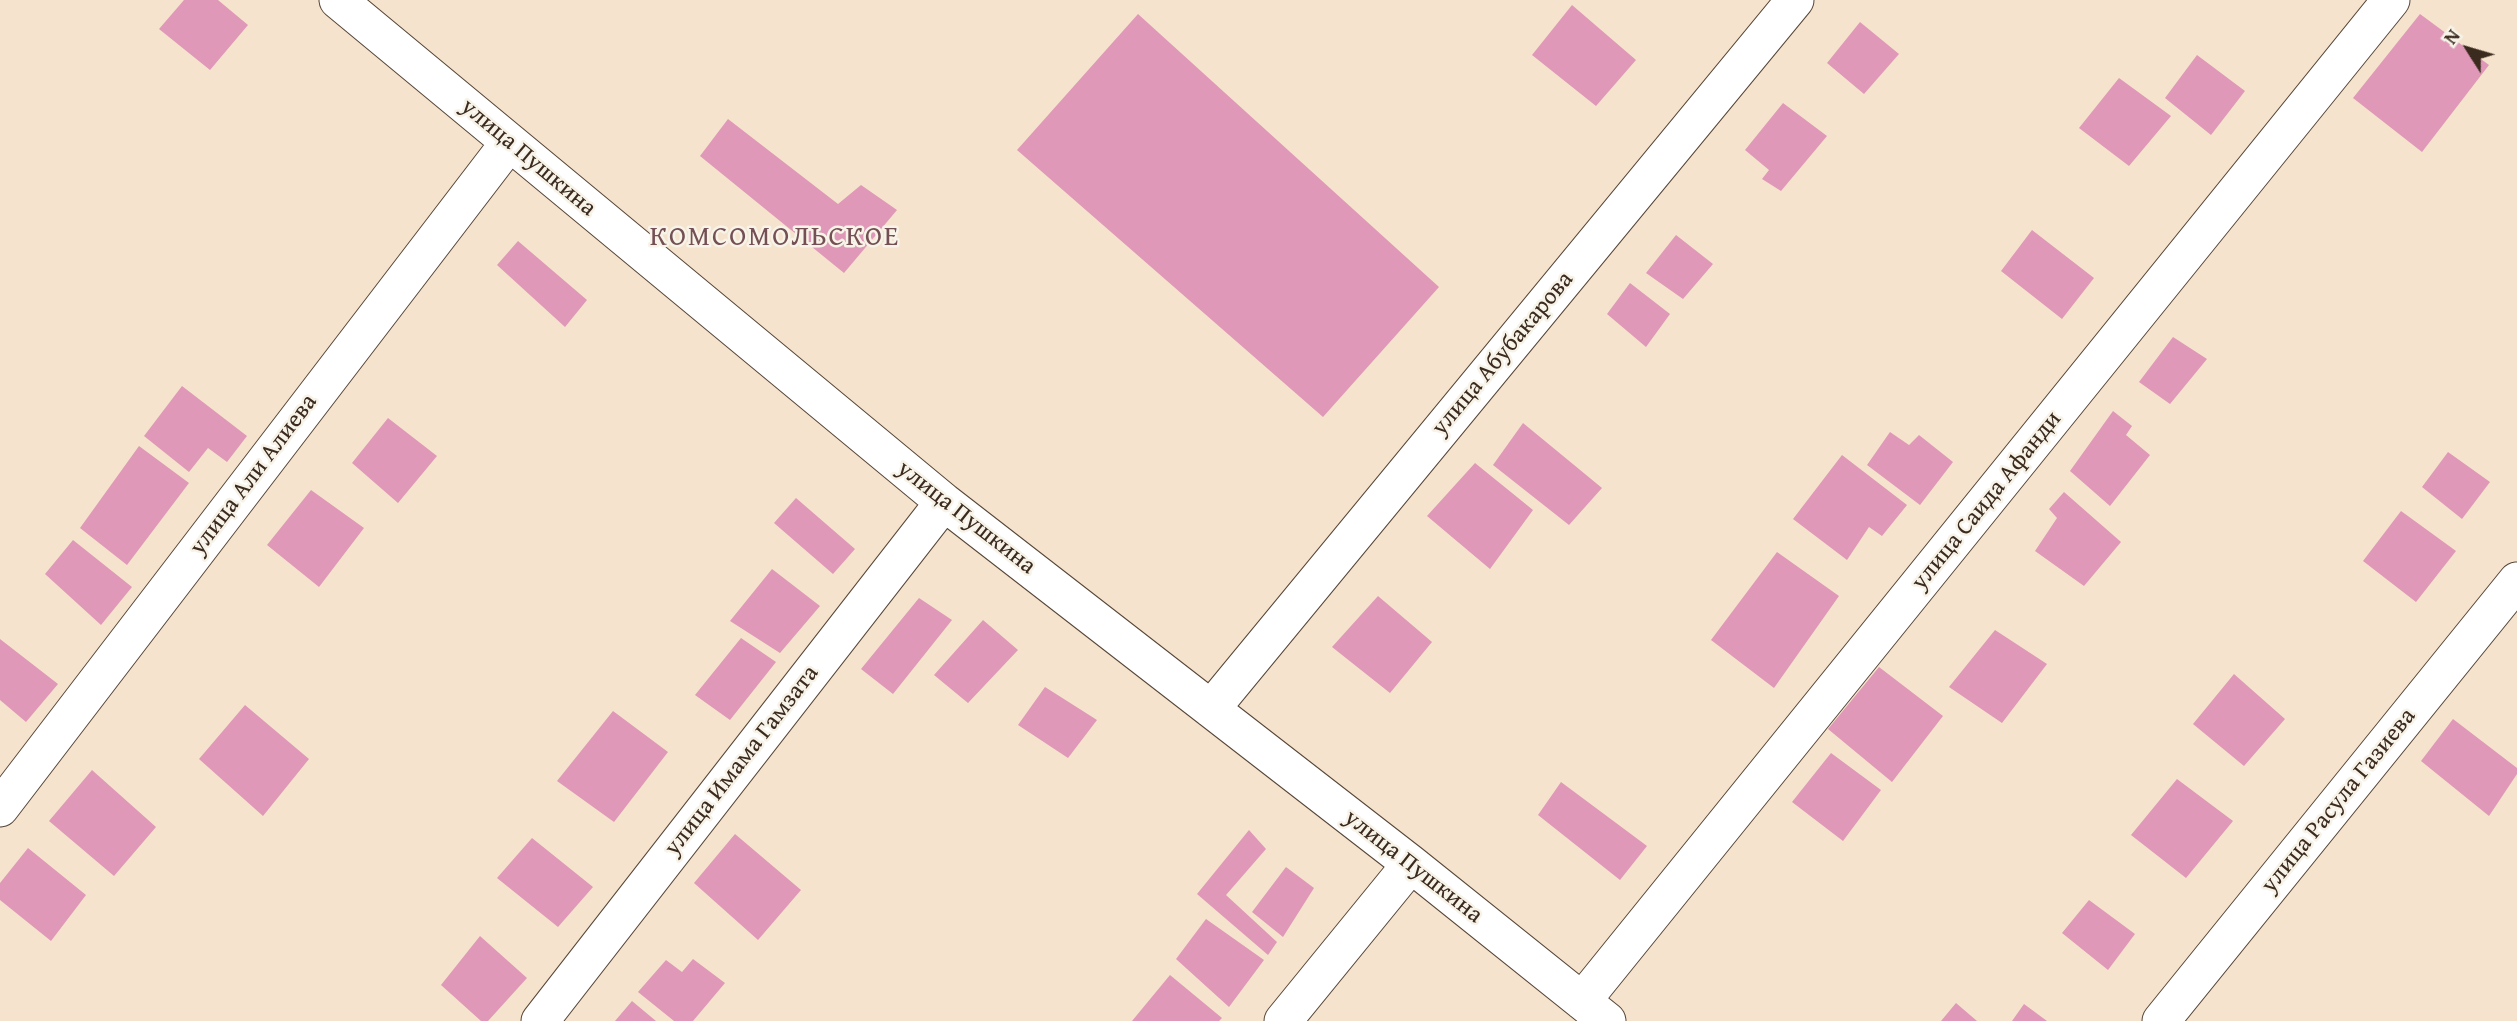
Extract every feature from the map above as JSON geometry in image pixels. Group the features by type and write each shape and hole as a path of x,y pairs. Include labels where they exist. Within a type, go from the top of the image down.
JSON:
{"street":[{"name":"улица Пушкина","path":"338,0 944,502 1411,864 1594,1011"},
{"name":"улица Абубакарова","path":"1211,709 1795,0"},
{"name":"улица Саида Афанди","path":"1594,1011 2391,0"},
{"name":"улица Али Алиева","path":"0,808 509,143"},
{"name":"улица Имама Гамзата","path":"540,1021 944,502"},
{"name":"улица Расула Газиева","path":"2161,1021 2517,581"},
{"path":"1283,1021 1411,864"}],"building":[{"path":"184,0 218,0 248,25 210,70 159,29"},
{"path":"1572,5 1636,60 1596,106 1532,55"},
{"path":"1138,14 1439,287 1323,417 1017,150"},
{"path":"2420,14 2489,65 2422,152 2353,98"},
{"path":"1860,22 1899,54 1864,94 1827,63"},
{"path":"2197,55 2245,91 2211,135 2165,98"},
{"path":"2119,78 2171,116 2129,166 2079,128"},
{"path":"1783,103 1827,136 1781,191 1762,179 1769,170 1745,150"},
{"path":"728,119 838,204 861,185 897,210 844,273 700,156"},
{"path":"2032,230 2094,278 2062,319 2001,271"},
{"path":"1676,235 1713,264 1683,299 1646,273"},
{"path":"518,241 587,300 565,327 497,265"},
{"path":"1630,283 1670,314 1646,347 1607,314"},
{"path":"2173,337 2207,359 2170,404 2139,382"},
{"path":"182,386 247,436 227,462 208,448 189,472 144,436"},
{"path":"2113,411 2132,426 2126,435 2150,455 2110,506 2070,471"},
{"path":"388,418 437,456 398,503 352,463"},
{"path":"1523,423 1602,488 1569,525 1493,465"},
{"path":"1890,432 1909,445 1919,435 1953,462 1920,505 1867,465"},
{"path":"139,446 189,483 127,565 80,528"},
{"path":"2448,452 2490,482 2462,519 2422,487"},
{"path":"1842,455 1907,505 1882,536 1869,527 1847,560 1793,519"},
{"path":"1475,463 1533,510 1490,569 1427,516"},
{"path":"311,490 364,528 319,587 267,545"},
{"path":"2064,492 2121,542 2084,586 2035,551 2057,518 2049,509"},
{"path":"796,498 855,549 833,574 774,523"},
{"path":"2401,511 2456,551 2416,602 2363,561"},
{"path":"73,540 132,587 101,625 45,574"},
{"path":"1777,552 1839,596 1774,688 1711,640"},
{"path":"772,569 820,606 780,653 730,621"},
{"path":"1378,596 1432,642 1390,693 1332,647"},
{"path":"919,598 952,620 893,694 861,669"},
{"path":"983,620 1018,650 968,703 934,675"},
{"path":"1995,630 2047,664 2002,723 1949,687"},
{"path":"741,638 776,662 730,720 695,695"},
{"path":"0,639 58,684 26,722 0,700"},
{"path":"1879,667 1943,716 1892,782 1828,729"},
{"path":"2234,674 2285,719 2244,766 2193,724"},
{"path":"1045,687 1097,720 1068,758 1018,725"},
{"path":"245,705 309,759 263,816 199,759"},
{"path":"613,711 668,752 614,822 557,781"},
{"path":"2453,719 2517,768 2517,774 2489,816 2421,761"},
{"path":"1831,753 1881,790 1843,841 1792,802"},
{"path":"92,770 156,827 114,876 49,821"},
{"path":"2177,779 2233,821 2186,878 2131,835"},
{"path":"1561,782 1647,846 1620,880 1538,815"},
{"path":"1249,830 1266,849 1226,895 1277,942 1268,955 1197,894"},
{"path":"735,834 801,890 758,940 694,883"},
{"path":"532,838 593,887 558,927 497,878"},
{"path":"28,848 86,895 51,941 0,900 0,883"},
{"path":"1286,867 1314,888 1283,937 1252,912"},
{"path":"2089,900 2135,934 2108,970 2062,933"},
{"path":"1206,919 1264,960 1229,1007 1176,959"},
{"path":"480,936 527,978 488,1021 481,1021 441,985"},
{"path":"693,959 725,983 693,1021 674,1021 638,992 666,960 682,972"},
{"path":"1170,975 1222,1018 1219,1021 1132,1021"},
{"path":"632,1001 656,1021 615,1021"},
{"path":"1956,1003 1977,1021 1941,1021"},
{"path":"2024,1004 2047,1021 2012,1021"}],"district":[{"name":"КОМСОМОЛЬСКОЕ","path":"775,238"}]}
